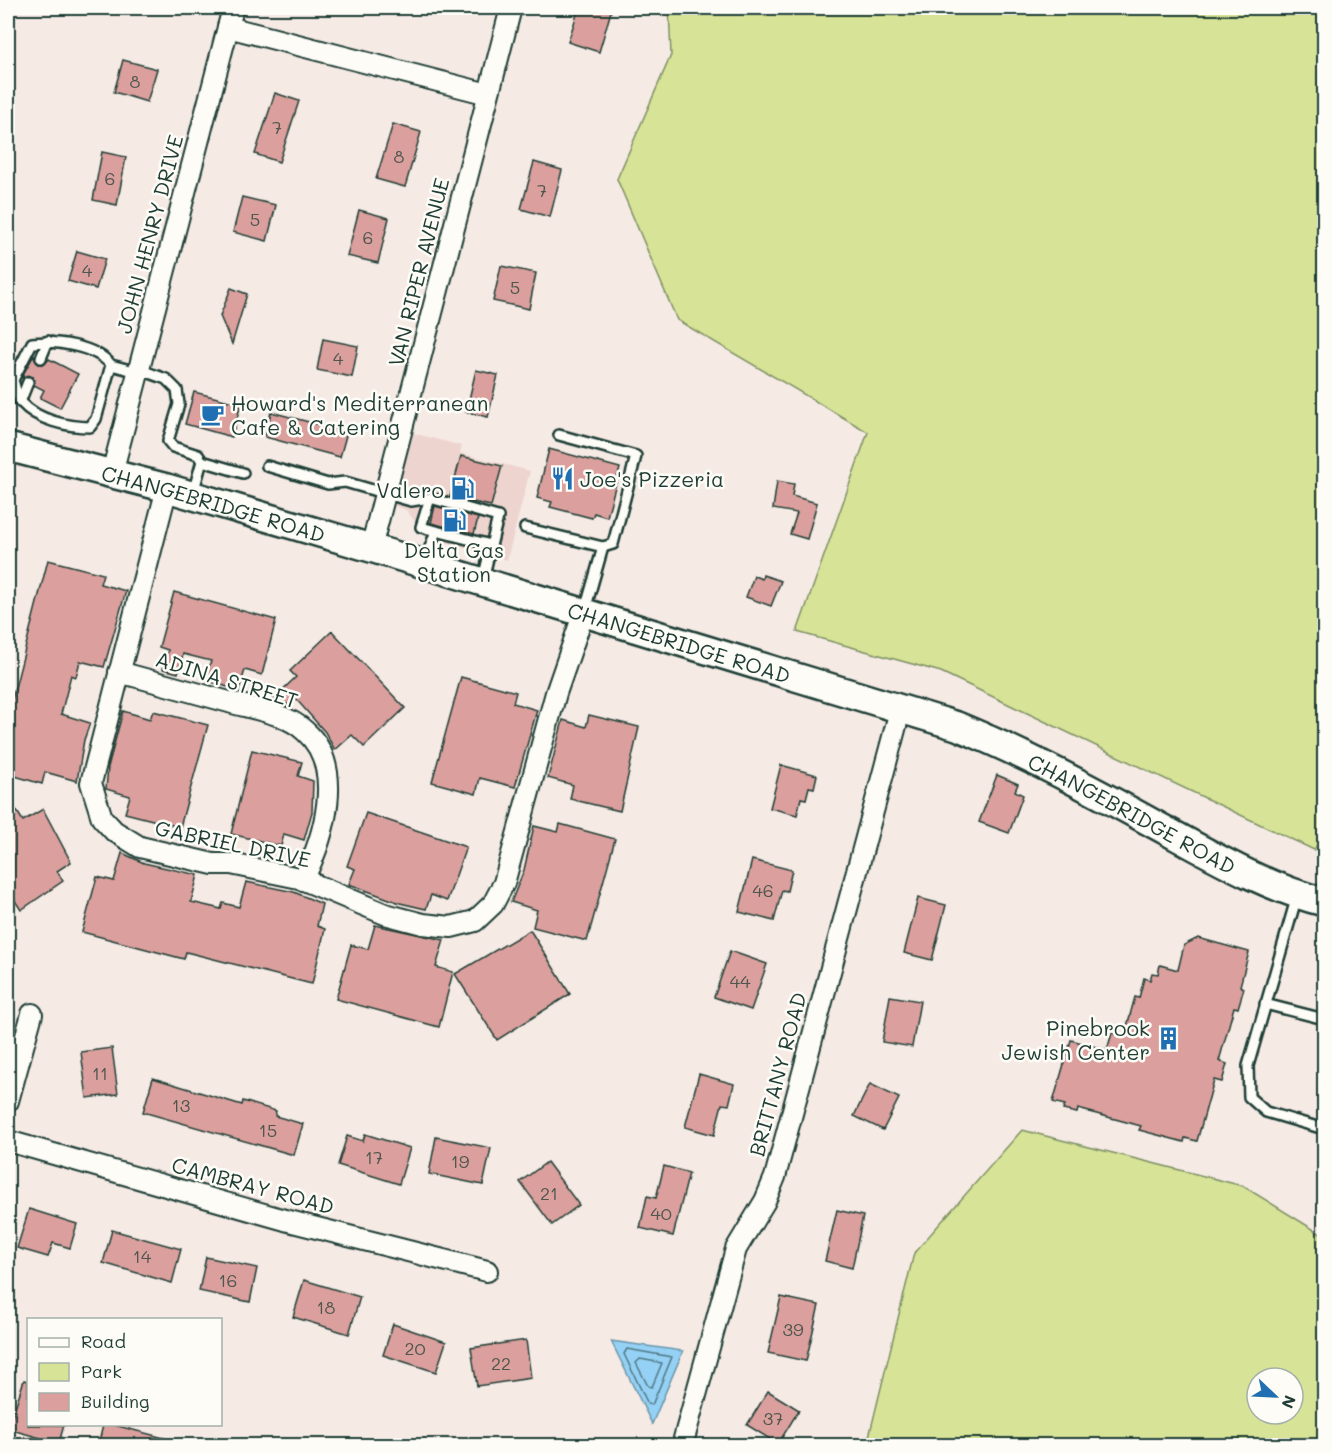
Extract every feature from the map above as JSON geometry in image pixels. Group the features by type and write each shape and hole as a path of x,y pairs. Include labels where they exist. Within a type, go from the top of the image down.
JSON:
{"main road":[{"name":"CHANGEBRIDGE ROAD","path":"8,447 179,492 901,707 1012,749 1200,850 1298,894 1324,902"}],"street":[{"name":"JOHN HENRY DRIVE","path":"112,473 233,8"},
{"name":"VAN RIPER AVENUE","path":"371,548 511,8"},
{"path":"228,27 489,94"},
{"name":"GABRIEL DRIVE","path":"179,492 119,672 91,783 102,818 126,840 152,850 303,880 385,914 423,924 451,927 463,925 485,913 504,883 556,693 584,612"},
{"name":"ADINA STREET","path":"119,672 269,713 295,723 313,739 327,773 327,797 318,845 303,880"},
{"name":"BRITTANY ROAD","path":"682,1446 736,1249 765,1201 775,1177 901,707"},
{"path":"8,1101 32,1014"},
{"name":"CAMBRAY ROAD","path":"8,1141 285,1220 487,1271"}],"lane":[{"path":"111,365 96,419 90,427 79,427 41,417 20,402 13,381 32,343 48,341 104,355 111,365 138,370 166,379 177,390 178,404 168,441 173,447 198,455 202,461 243,473"},
{"path":"41,358 48,341"},
{"path":"20,402 28,382"},
{"path":"525,528 603,547 613,544 636,456 560,435"},
{"path":"179,492 202,461"},
{"path":"267,466 328,484 345,482 411,501 429,498 498,517 482,581"},
{"path":"429,498 421,526 491,545"},
{"path":"424,564 436,531"},
{"path":"584,612 603,547"},
{"path":"1298,894 1264,1004 1248,1066 1249,1097 1266,1112 1324,1129"},
{"path":"1264,1004 1324,1019"}],"shaded area":[{"name":"Valero","path":"413,433 462,446 460,453 530,471 507,560 426,536 406,510 394,506"}],"green space":[{"path":"669,8 1324,8 1324,832 1314,850 941,672 797,632 868,432 677,320 617,179 671,55"},
{"path":"1022,1130 1243,1186 1324,1236 1324,1445 867,1445 914,1253"}],"water":[{"path":"611,1341 683,1351 652,1424"}],"building":[{"path":"579,8 612,8 599,52 568,42"},
{"path":"123,60 157,69 147,102 114,92"},
{"path":"275,93 299,101 279,162 255,154"},
{"path":"393,124 421,132 405,187 376,179"},
{"path":"102,152 126,157 117,205 93,200"},
{"path":"534,162 562,170 550,217 521,209"},
{"path":"242,197 276,205 267,241 233,232"},
{"path":"359,210 389,218 378,263 347,256"},
{"path":"77,251 105,259 96,289 68,281"},
{"path":"501,266 536,273 529,309 493,301"},
{"path":"231,288 247,294 232,344 220,316"},
{"path":"323,339 358,346 352,377 317,370"},
{"path":"34,355 38,364 45,364 49,359 78,374 60,408 40,398 44,390 34,385 33,377 28,375 21,378"},
{"path":"476,370 498,375 488,417 466,412"},
{"name":"Howard's Mediterranean Cafe & Catering","path":"194,392 241,404 232,437 185,424"},
{"path":"271,412 347,432 340,457 265,437"},
{"path":"549,449 620,468 607,517 594,513 592,518 550,507 552,502 537,498"},
{"path":"461,456 502,466 491,506 450,497"},
{"path":"777,481 794,484 792,496 817,503 807,539 790,534 797,513 773,509"},
{"name":"Delta Gas Station","path":"435,506 478,518 474,534 431,523"},
{"path":"48,560 103,574 100,584 126,591 104,667 80,661 76,677 71,675 61,714 90,723 84,740 77,781 45,772 42,784 8,774 8,715"},
{"path":"763,575 781,581 771,606 746,597 754,576 762,579"},
{"path":"174,592 276,620 262,675 245,670 239,690 205,680 211,661 183,654 178,673 163,669 168,650 159,647"},
{"path":"332,631 405,708 364,747 352,735 335,750 325,732 296,699 290,705 272,700 296,677 290,671"},
{"path":"461,677 516,692 513,703 537,710 515,787 480,778 476,794 432,782"},
{"path":"123,711 150,719 153,711 208,725 180,827 125,813 130,796 106,789 108,767"},
{"path":"589,715 639,727 620,811 570,799 573,785 548,778 563,720 586,727"},
{"path":"252,750 302,762 298,776 313,781 312,812 304,840 284,834 281,846 231,834"},
{"path":"781,765 817,775 814,788 809,787 806,799 801,798 797,815 770,808"},
{"path":"997,775 1018,784 1015,791 1023,795 1009,833 979,822"},
{"path":"8,797 23,821 43,809 71,862 57,871 63,881 21,910 8,890"},
{"path":"366,813 466,847 447,901 431,895 426,909 400,903 349,884 355,869 347,866"},
{"path":"560,824 615,839 587,941 533,927 537,910 511,902 524,870 534,826 558,832"},
{"path":"122,853 144,863 198,875 191,902 221,909 223,903 239,907 246,882 294,892 322,904 317,926 325,929 312,984 186,952 184,959 82,932 97,877 114,881"},
{"path":"752,860 792,870 787,891 782,890 774,921 739,912"},
{"path":"918,898 946,905 932,960 904,953"},
{"path":"375,925 444,940 436,967 453,972 439,1027 336,999 351,945 368,949"},
{"path":"530,930 570,994 497,1040 455,974"},
{"name":"Pinebrook Jewish Center","path":"1198,938 1249,952 1240,986 1244,988 1238,1008 1234,1007 1219,1061 1227,1064 1222,1082 1214,1080 1197,1141 1185,1138 1184,1142 1139,1130 1141,1126 1078,1109 1077,1113 1063,1110 1065,1105 1053,1102 1071,1040 1107,1050 1112,1033 1124,1037 1135,997 1139,998 1144,978 1150,980 1152,973 1158,974 1160,965 1178,970 1184,945"},
{"path":"730,951 767,964 751,1010 714,997"},
{"path":"890,996 920,1001 912,1047 882,1042"},
{"path":"112,1048 118,1094 87,1098 81,1052"},
{"path":"699,1074 734,1084 729,1105 722,1104 714,1135 685,1127"},
{"path":"153,1078 242,1105 243,1101 276,1111 275,1116 303,1124 294,1155 143,1112"},
{"path":"870,1084 899,1098 883,1130 854,1116"},
{"path":"365,1134 410,1148 399,1184 338,1165 347,1136 363,1141"},
{"path":"436,1137 491,1148 483,1185 429,1174"},
{"path":"547,1162 579,1205 552,1225 520,1182"},
{"path":"664,1166 689,1173 673,1236 640,1228 647,1196 656,1198"},
{"path":"29,1209 77,1224 70,1248 53,1243 48,1257 17,1248"},
{"path":"837,1210 863,1216 852,1268 825,1261"},
{"path":"112,1230 181,1249 172,1283 103,1263"},
{"path":"206,1257 257,1268 250,1302 199,1291"},
{"path":"304,1280 360,1297 349,1334 293,1317"},
{"path":"781,1297 819,1305 806,1361 768,1353"},
{"path":"393,1324 446,1342 436,1372 383,1355"},
{"path":"526,1340 531,1378 477,1386 471,1348"},
{"path":"24,1380 27,1381 27,1426 64,1426 59,1443 8,1429"},
{"path":"768,1391 799,1410 778,1444 747,1425"},
{"path":"103,1426 118,1426 176,1441 176,1446 98,1446"}],"place":[{"name":"Howard's Mediterranean Cafe & Catering","path":"213,414"},
{"name":"Joe's Pizzeria","path":"562,478"},
{"name":"Valero","path":"462,489"},
{"name":"Delta Gas Station","path":"454,521"},
{"name":"Pinebrook Jewish Center","path":"1168,1039"}]}
